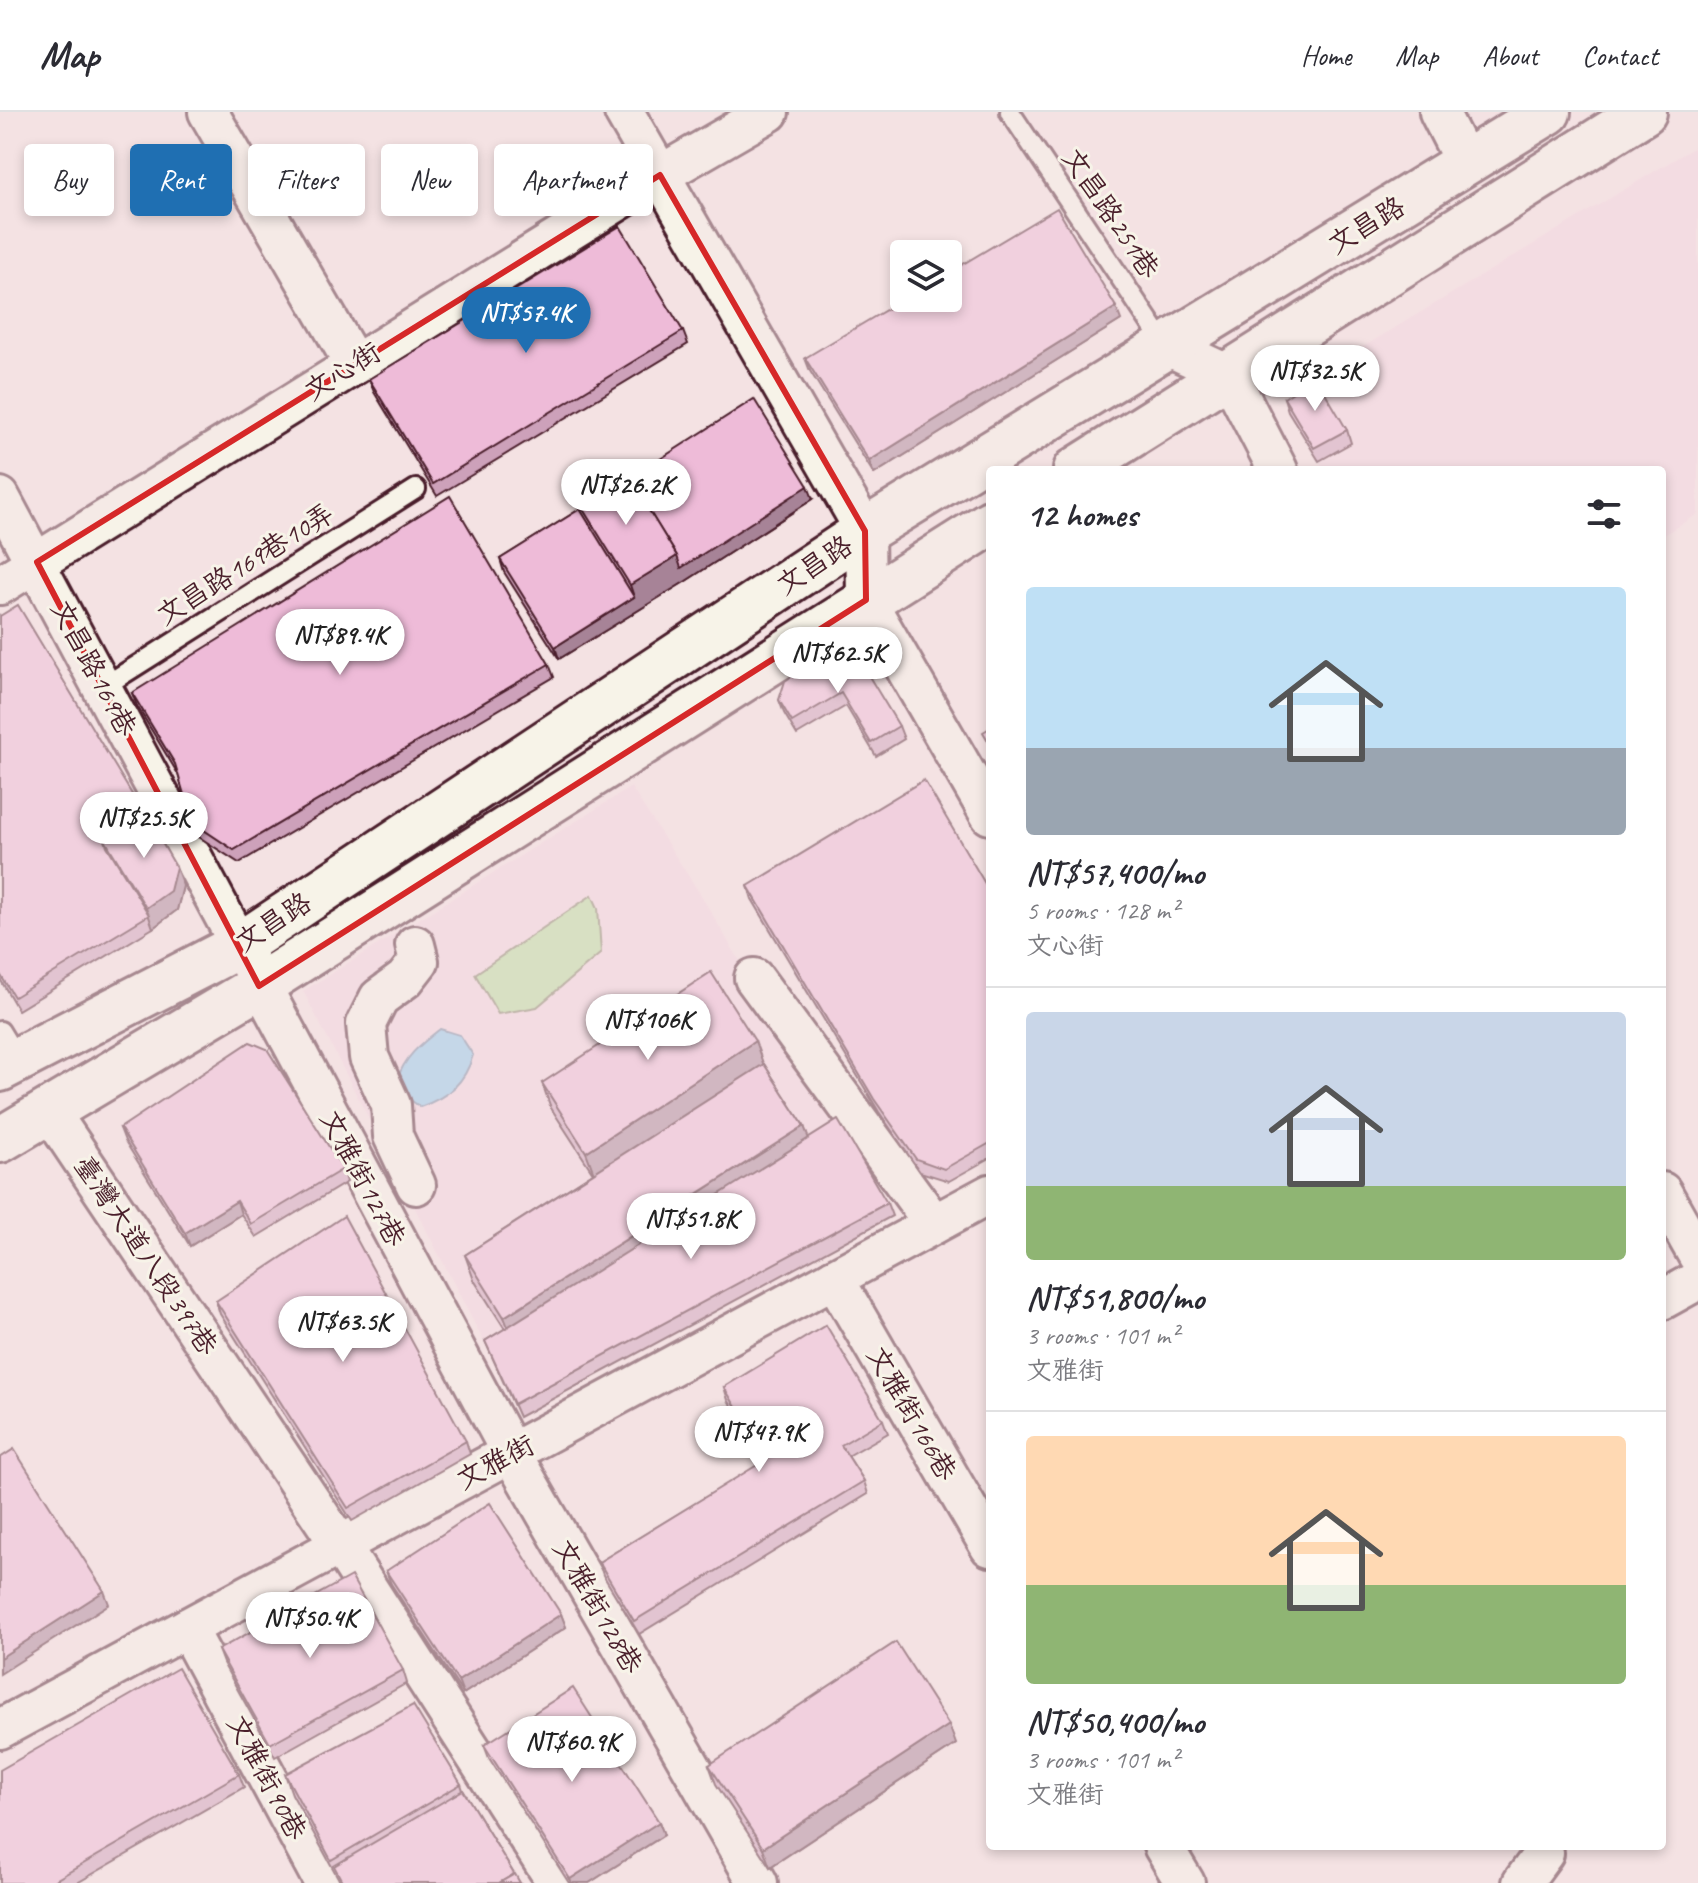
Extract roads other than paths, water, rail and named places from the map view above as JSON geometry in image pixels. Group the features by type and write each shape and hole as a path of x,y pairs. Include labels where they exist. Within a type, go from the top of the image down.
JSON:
{"street":[{"path":"208,112 354,364"},
{"path":"624,112 865,531 866,600 986,808"},
{"name":"文心街","path":"0,585 660,175 769,112"},
{"path":"1439,112 1466,165"},
{"name":"文昌路","path":"6,1053 240,945 865,531 1548,112"},
{"name":"文昌路","path":"1082,466 1644,112"},
{"path":"1165,345 1229,375 1276,466"},
{"name":"文昌路169巷","path":"0,497 240,945"},
{"name":"文昌路","path":"0,1140 259,986 986,525"},
{"name":"文雅街127巷","path":"240,945 259,986 511,1453"},
{"path":"415,945 419,961 405,979 379,998 366,1024 369,1057 391,1105 393,1136 416,1185"},
{"path":"754,978 934,1224"},
{"name":"臺灣大道八段397巷","path":"48,1109 340,1545 557,1883"},
{"name":"文雅街","path":"0,1729 986,1196"},
{"path":"1666,1199 1698,1256"},
{"name":"文雅街166巷","path":"834,1278 986,1540"},
{"path":"1666,1298 1698,1280"},
{"name":"文雅街128巷","path":"511,1453 758,1883"},
{"name":"文雅街90巷","path":"187,1628 324,1883"},
{"path":"1165,1850 1185,1883"},
{"path":"1522,1883 1544,1850"}],"lane":[{"name":"文昌路251巷","path":"1010,112 1165,345"},
{"name":"文昌路169巷10弄","path":"103,687 416,489"}],"water":[{"path":"440,1029 460,1035 473,1055 465,1074 454,1088 420,1107 404,1095 397,1080 409,1057"}]}
